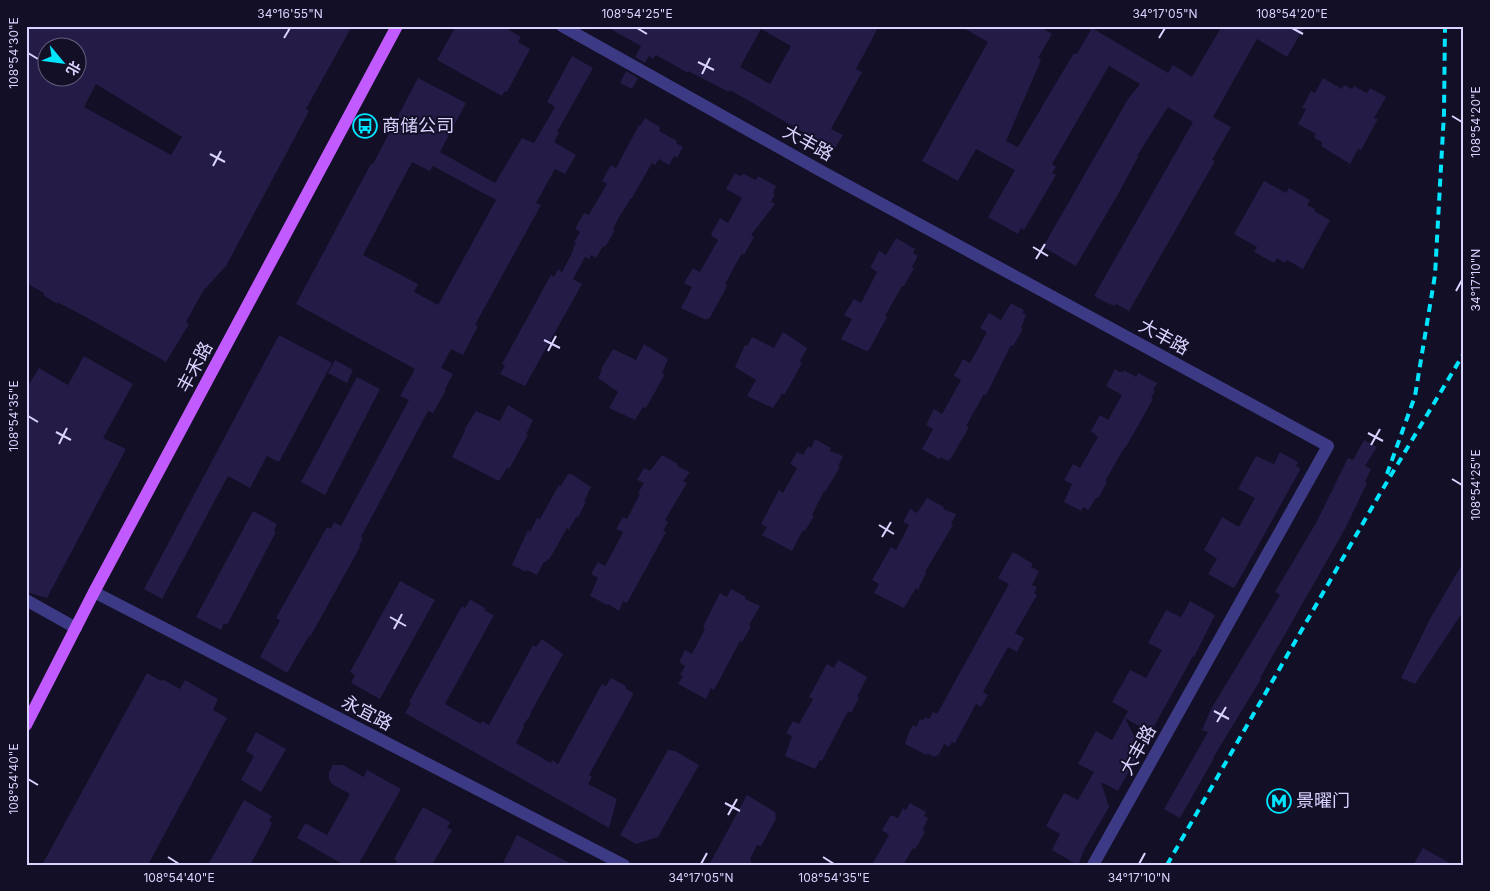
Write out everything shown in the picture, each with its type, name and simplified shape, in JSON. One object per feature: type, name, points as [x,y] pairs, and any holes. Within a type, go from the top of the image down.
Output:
[{"type":"main road","name":"丰禾路","points":[[26,724],[94,592],[397,26]]},
{"type":"street","name":"大丰路","points":[[562,26],[838,180],[1328,446],[1093,865]]},
{"type":"street","name":"永宜路","points":[[94,592],[624,865]]},
{"type":"street","points":[[26,600],[76,628]]},
{"type":"building","points":[[26,26],[352,26],[306,109],[309,111],[226,266],[203,291],[186,322],[189,324],[166,362],[84,316],[57,302],[57,304],[43,295],[44,293],[26,283]],"holes":[[[96,84],[182,137],[171,155],[84,107]]]},
{"type":"building","points":[[456,26],[502,26],[521,37],[518,42],[530,49],[507,92],[505,91],[502,96],[437,60]]},
{"type":"building","points":[[605,26],[879,26],[856,69],[862,72],[831,129],[843,135],[834,150],[730,90],[729,92],[688,71],[688,73],[656,55],[653,59],[649,56],[645,63],[635,57],[641,46]],"holes":[[[761,29],[791,46],[770,84],[740,67]]]},
{"type":"building","points":[[960,26],[1039,26],[1052,34],[1038,58],[1041,60],[1006,141],[1018,147],[1074,53],[1077,54],[1092,28],[1168,73],[1173,65],[1192,77],[1222,26],[1305,26],[1287,57],[1257,39],[1213,117],[1231,127],[1212,160],[1215,161],[1129,311],[1094,296],[1193,122],[1168,107],[1137,156],[1117,196],[1076,266],[1043,247],[1128,99],[1140,84],[1109,66],[1052,164],[1056,167],[1052,173],[1056,175],[1024,230],[1021,228],[1018,234],[988,217],[1015,170],[976,149],[958,181],[922,161],[988,42]]},
{"type":"building","points":[[572,56],[593,68],[557,132],[559,133],[554,142],[576,155],[565,174],[555,169],[536,203],[541,205],[475,325],[478,326],[463,355],[451,349],[441,368],[453,374],[446,390],[433,413],[428,411],[361,537],[363,538],[360,547],[310,637],[287,673],[260,657],[280,620],[276,618],[327,527],[331,529],[334,522],[341,526],[409,400],[400,396],[415,369],[296,304],[418,78],[466,103],[440,152],[495,183],[522,138],[534,143],[555,107],[547,102]],"holes":[[[412,162],[430,171],[433,166],[496,200],[438,305],[414,292],[418,284],[363,255]]]},
{"type":"building","points":[[626,71],[638,78],[632,89],[620,83]]},
{"type":"building","points":[[1323,78],[1342,89],[1344,85],[1352,89],[1354,86],[1367,93],[1370,88],[1386,97],[1374,118],[1378,119],[1361,150],[1358,149],[1350,164],[1321,146],[1322,142],[1314,138],[1316,134],[1298,124],[1306,109],[1302,108],[1311,91],[1315,93]]},
{"type":"building","points":[[645,118],[660,127],[659,131],[677,141],[676,143],[683,147],[677,158],[674,156],[669,165],[659,159],[655,165],[652,163],[618,219],[613,229],[615,230],[607,244],[603,246],[596,258],[591,255],[589,259],[585,257],[573,279],[582,284],[525,386],[500,374],[505,366],[502,364],[551,275],[554,277],[558,269],[562,272],[574,249],[576,243],[574,242],[580,232],[575,229],[584,213],[589,215],[607,184],[602,181],[611,165],[616,168],[639,125]]},
{"type":"building","points":[[735,173],[740,176],[744,174],[756,180],[758,176],[776,186],[771,202],[775,204],[751,235],[754,237],[744,255],[742,253],[725,284],[727,285],[724,292],[709,319],[707,318],[706,320],[681,308],[692,287],[684,283],[693,268],[700,272],[718,240],[711,234],[720,218],[728,223],[742,198],[726,189]]},
{"type":"building","points":[[1264,181],[1286,193],[1289,188],[1310,200],[1307,205],[1330,220],[1303,269],[1287,260],[1285,263],[1277,258],[1274,263],[1254,252],[1257,247],[1234,234]]},
{"type":"building","points":[[896,238],[915,249],[913,253],[917,255],[917,258],[912,267],[914,268],[885,316],[887,317],[869,350],[866,351],[841,339],[852,319],[844,315],[854,299],[861,303],[877,272],[871,266],[879,251],[886,255]]},
{"type":"building","points":[[1011,303],[1024,310],[1022,313],[1026,315],[1021,328],[1023,329],[1013,346],[1011,345],[986,395],[984,394],[966,426],[969,427],[950,460],[948,461],[940,457],[939,459],[922,449],[933,429],[926,425],[934,409],[942,414],[961,380],[954,376],[963,359],[970,363],[987,332],[980,328],[989,313],[1001,320]]},
{"type":"building","points":[[783,332],[807,348],[800,361],[802,363],[785,394],[782,394],[773,408],[747,396],[756,380],[735,367],[745,345],[747,346],[752,337],[774,348]]},
{"type":"building","points":[[279,335],[332,363],[279,462],[267,456],[250,488],[228,476],[162,599],[144,589]]},
{"type":"building","points":[[644,344],[668,359],[662,373],[665,374],[646,408],[643,407],[635,420],[609,408],[618,392],[598,378],[613,349],[636,360]]},
{"type":"building","points":[[84,356],[133,384],[103,438],[126,449],[47,598],[26,592],[26,389],[39,368],[68,385]]},
{"type":"building","points":[[335,360],[353,370],[347,383],[328,373]]},
{"type":"building","points":[[1115,369],[1120,372],[1124,370],[1136,377],[1138,373],[1157,383],[1151,398],[1153,399],[1105,481],[1107,482],[1099,497],[1095,499],[1088,510],[1083,507],[1081,511],[1064,502],[1072,484],[1064,480],[1073,464],[1080,468],[1098,437],[1091,431],[1100,415],[1108,420],[1122,395],[1106,386]]},
{"type":"building","points":[[357,377],[380,389],[325,495],[301,482]]},
{"type":"building","points":[[508,405],[533,420],[526,434],[528,435],[509,469],[507,468],[499,481],[452,457],[464,430],[476,411],[500,421]]},
{"type":"building","points":[[815,439],[831,448],[830,451],[843,456],[838,466],[840,467],[824,491],[812,515],[814,516],[805,531],[803,530],[792,551],[762,535],[767,527],[761,524],[779,490],[783,493],[797,468],[790,464],[797,452],[803,455],[808,446],[811,448]]},
{"type":"building","points":[[1364,440],[1377,447],[1365,466],[1371,469],[1365,482],[1367,483],[1345,529],[1180,818],[1164,809],[1208,732],[1202,730],[1211,709],[1280,595],[1275,592],[1316,523],[1348,458],[1353,460]]},
{"type":"building","points":[[1280,452],[1298,462],[1296,466],[1300,470],[1233,588],[1208,574],[1217,559],[1204,550],[1222,517],[1239,527],[1255,498],[1238,489],[1256,456],[1274,464]]},
{"type":"building","points":[[662,455],[678,464],[677,466],[690,472],[683,481],[687,483],[665,520],[668,522],[663,531],[666,532],[627,603],[623,601],[619,611],[590,596],[598,578],[591,574],[598,562],[605,566],[623,532],[616,529],[623,517],[627,519],[640,494],[638,493],[644,483],[637,480],[644,468],[650,471]]},
{"type":"building","points":[[570,473],[591,487],[578,517],[576,517],[569,530],[567,528],[549,560],[544,562],[537,575],[512,565],[528,530],[530,532],[537,518],[540,519],[559,485],[561,486]]},
{"type":"building","points":[[927,498],[944,507],[943,509],[956,514],[951,524],[953,525],[925,572],[918,590],[916,588],[904,608],[874,593],[879,584],[872,580],[891,547],[896,550],[909,525],[903,522],[910,509],[917,513]]},
{"type":"building","points":[[253,511],[277,524],[274,531],[276,532],[227,625],[224,623],[221,630],[196,617]]},
{"type":"building","points":[[1013,552],[1033,564],[1031,567],[1039,571],[1032,585],[1037,587],[1034,593],[1037,595],[1015,633],[1024,638],[1017,652],[1008,647],[983,692],[988,695],[981,707],[976,704],[955,743],[952,742],[949,747],[944,744],[938,756],[936,755],[935,757],[927,753],[926,755],[905,744],[909,732],[913,725],[916,727],[920,719],[923,721],[925,717],[929,719],[933,712],[937,714],[1009,584],[998,578]]},
{"type":"building","points":[[1464,561],[1464,610],[1415,684],[1401,678],[1430,619]]},
{"type":"building","points":[[400,581],[435,600],[380,699],[351,683],[355,675],[350,672]]},
{"type":"building","points":[[731,589],[746,597],[745,599],[760,606],[749,625],[751,627],[742,642],[740,641],[714,690],[711,688],[706,699],[678,684],[683,676],[680,675],[685,666],[679,662],[685,650],[692,654],[720,593],[727,597]]},
{"type":"building","points":[[471,600],[485,608],[484,610],[493,615],[493,617],[445,704],[481,724],[482,721],[489,725],[533,645],[536,647],[542,639],[563,654],[530,716],[523,725],[524,727],[516,743],[551,763],[552,760],[558,764],[602,684],[606,686],[611,678],[626,686],[625,688],[633,693],[589,775],[592,777],[588,784],[617,799],[609,828],[405,713],[411,703],[409,702],[462,606],[465,608]]},
{"type":"building","points":[[1190,601],[1215,615],[1194,657],[1152,730],[1148,728],[1148,731],[1125,718],[1141,750],[1118,791],[1101,782],[1109,807],[1084,850],[1079,863],[1077,862],[1076,864],[1052,850],[1060,834],[1046,826],[1064,793],[1078,800],[1094,772],[1078,764],[1096,731],[1112,740],[1128,711],[1112,702],[1130,670],[1146,678],[1162,650],[1148,643],[1166,610],[1181,617]]},
{"type":"building","points":[[838,660],[867,677],[851,713],[848,711],[822,761],[820,760],[815,769],[785,756],[792,736],[786,733],[793,721],[799,724],[813,699],[809,697],[827,664],[834,668]]},
{"type":"building","points":[[147,673],[180,689],[185,680],[218,699],[213,710],[227,718],[148,865],[42,865]]},
{"type":"building","points":[[256,732],[286,749],[261,792],[241,780],[254,756],[246,751]]},
{"type":"building","points":[[668,750],[675,751],[699,765],[658,837],[636,844],[620,835]]},
{"type":"building","points":[[333,765],[343,765],[364,777],[367,770],[401,789],[358,865],[344,865],[297,838],[305,823],[327,835],[350,794],[332,784],[329,779],[329,772]]},
{"type":"building","points":[[747,795],[775,812],[776,819],[761,846],[757,845],[750,859],[752,865],[709,865]]},
{"type":"building","points":[[244,800],[272,816],[269,821],[272,823],[269,830],[250,865],[208,865]]},
{"type":"building","points":[[910,803],[926,812],[924,816],[928,818],[923,830],[925,832],[919,843],[915,849],[913,848],[903,865],[872,865],[889,835],[882,830],[891,815],[898,818],[903,808],[906,810]]},
{"type":"building","points":[[423,807],[450,822],[447,828],[452,830],[432,865],[395,865],[397,861],[394,859]]},
{"type":"building","points":[[517,835],[573,865],[502,865]]},
{"type":"building","points":[[1423,848],[1453,865],[1413,865]]},
{"type":"railway","points":[[1387,474],[1415,396],[1435,275],[1444,113],[1445,26]]},
{"type":"railway","points":[[1167,865],[1378,497],[1464,353]]},
{"type":"place","name":"商储公司","points":[[365,126]]},
{"type":"place","name":"景曜门","points":[[1279,801]]}]
